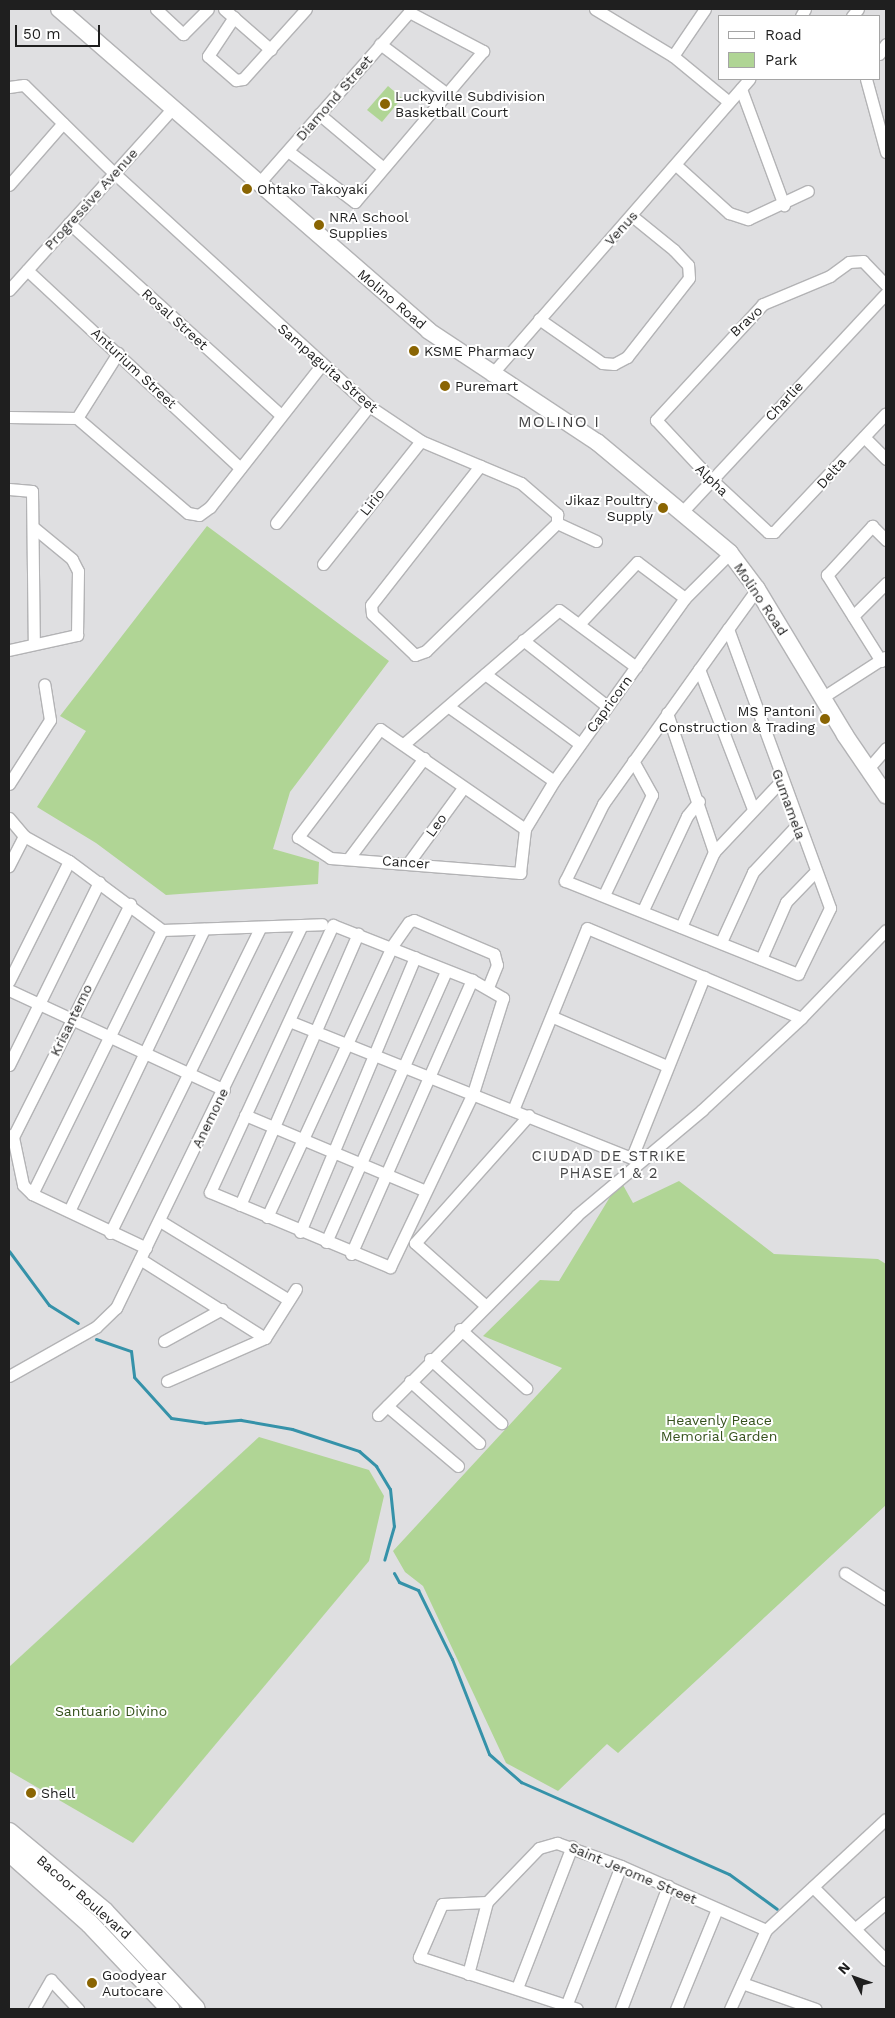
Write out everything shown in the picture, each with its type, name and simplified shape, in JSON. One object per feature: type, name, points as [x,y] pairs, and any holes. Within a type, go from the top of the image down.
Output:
[{"type":"main road","name":"Molino Road","points":[[58,9],[429,331],[491,375],[597,442],[683,511],[730,553],[757,588],[867,770],[886,795]]},
{"type":"main road","name":"Bacoor Boulevard","points":[[9,1832],[104,1911],[196,2009]]},
{"type":"main road","name":"Bacoor Boulevard","points":[[9,1852],[90,1924],[170,2009]]},
{"type":"street","points":[[156,9],[183,34],[208,9]]},
{"type":"street","points":[[224,9],[271,50]]},
{"type":"street","points":[[234,17],[209,50],[208,56],[230,78],[243,79],[271,50],[305,9]]},
{"type":"street","points":[[595,9],[673,56],[729,102]]},
{"type":"street","points":[[673,56],[705,9]]},
{"type":"street","name":"Diamond Street","points":[[259,182],[409,12],[483,51],[447,94]]},
{"type":"street","points":[[288,150],[354,202],[382,167],[447,94],[380,44]]},
{"type":"street","name":"Venus","points":[[491,375],[632,216],[748,80]]},
{"type":"street","points":[[866,80],[883,120],[886,152]]},
{"type":"street","name":"Sampaguita Street","points":[[12,86],[24,85],[114,173],[370,406],[421,441],[521,483],[557,514],[557,523]]},
{"type":"street","points":[[740,89],[784,205]]},
{"type":"street","name":"Progressive Avenue","points":[[9,290],[173,108]]},
{"type":"street","points":[[319,114],[382,167]]},
{"type":"street","points":[[9,185],[63,123]]},
{"type":"street","points":[[676,165],[729,213],[748,219],[784,205],[808,192]]},
{"type":"street","points":[[539,320],[602,363],[614,364],[628,357],[689,278],[688,266],[674,250],[632,216]]},
{"type":"street","name":"Rosal Street","points":[[69,223],[280,414]]},
{"type":"street","name":"Bravo","points":[[656,420],[750,313],[830,276],[849,262],[863,261],[886,285]]},
{"type":"street","name":"Anturium Street","points":[[27,270],[240,468]]},
{"type":"street","name":"Charlie","points":[[683,511],[710,479],[886,293]]},
{"type":"street","points":[[77,418],[118,353]]},
{"type":"street","points":[[9,417],[77,418],[188,513],[198,516],[210,507],[280,414],[322,364]]},
{"type":"street","points":[[276,523],[370,406]]},
{"type":"street","name":"Delta","points":[[774,532],[886,413]]},
{"type":"street","name":"Alpha","points":[[656,420],[710,479],[768,532],[774,532]]},
{"type":"street","points":[[864,438],[886,459]]},
{"type":"street","name":"Lirio","points":[[323,564],[421,441]]},
{"type":"street","points":[[480,466],[371,605],[372,614],[415,655],[436,641],[557,523],[596,541]]},
{"type":"street","points":[[9,489],[32,490],[34,644]]},
{"type":"street","points":[[823,697],[884,658],[853,616],[827,575],[872,526],[886,540]]},
{"type":"street","points":[[9,650],[77,634],[78,571],[72,559],[33,527]]},
{"type":"street","name":"Capricorn","points":[[520,873],[525,829],[554,782],[685,598],[730,553]]},
{"type":"street","points":[[579,624],[637,562],[685,598]]},
{"type":"street","points":[[853,616],[886,582]]},
{"type":"street","points":[[757,588],[603,804],[565,881],[643,910],[761,959],[786,902],[814,873]]},
{"type":"street","points":[[525,829],[463,788],[405,743],[449,707],[522,640],[559,610],[636,667]]},
{"type":"street","name":"Gumamela","points":[[728,629],[814,873],[830,908],[798,974],[761,959]]},
{"type":"street","points":[[522,640],[607,706]]},
{"type":"street","points":[[699,669],[753,809]]},
{"type":"street","points":[[486,674],[580,744]]},
{"type":"street","points":[[9,784],[12,769],[50,720],[44,684]]},
{"type":"street","points":[[449,707],[554,782]]},
{"type":"street","points":[[667,713],[699,801],[714,852]]},
{"type":"street","name":"Cancer","points":[[405,743],[380,728],[298,837],[330,858],[409,862],[520,873]]},
{"type":"street","points":[[867,770],[886,748]]},
{"type":"street","points":[[349,858],[424,758]]},
{"type":"street","points":[[604,895],[652,795],[633,761]]},
{"type":"street","points":[[682,927],[714,852],[781,781]]},
{"type":"street","name":"Leo","points":[[409,862],[463,788]]},
{"type":"street","points":[[643,910],[687,816],[699,801]]},
{"type":"street","points":[[9,818],[24,836],[69,861],[130,904],[162,930],[302,927],[322,924]]},
{"type":"street","points":[[721,942],[753,872],[797,825]]},
{"type":"street","points":[[10,859],[24,836]]},
{"type":"street","points":[[9,981],[69,861]]},
{"type":"street","points":[[9,1065],[99,882]]},
{"type":"street","name":"Krisantemo","points":[[11,1136],[130,904]]},
{"type":"street","points":[[267,1217],[392,946],[414,920],[485,950],[497,959],[488,987]]},
{"type":"street","points":[[333,925],[392,946],[446,971],[488,987],[503,998],[474,1092],[423,1190],[390,1267],[351,1254],[210,1192],[333,925]]},
{"type":"street","name":"Anemone","points":[[9,1376],[96,1327],[116,1308],[302,927]]},
{"type":"street","points":[[110,1232],[260,928]]},
{"type":"street","points":[[513,1110],[587,928],[801,1018]]},
{"type":"street","points":[[69,1211],[204,929]]},
{"type":"street","points":[[32,1194],[162,930]]},
{"type":"street","points":[[378,1415],[460,1329],[486,1306],[635,1159],[801,1018],[886,930]]},
{"type":"street","points":[[240,1205],[358,934]]},
{"type":"street","points":[[300,1232],[376,1055],[415,957]]},
{"type":"street","points":[[326,1242],[446,971]]},
{"type":"street","points":[[635,1159],[667,1066],[704,977]]},
{"type":"street","points":[[351,1254],[433,1076],[472,980]]},
{"type":"street","points":[[9,990],[71,1021],[146,1052],[224,1090]]},
{"type":"street","points":[[552,1017],[667,1066]]},
{"type":"street","points":[[289,1020],[474,1092],[513,1110],[635,1159]]},
{"type":"street","points":[[245,1115],[361,1162],[423,1190]]},
{"type":"street","points":[[486,1306],[415,1243],[529,1116]]},
{"type":"street","points":[[11,1136],[23,1185],[32,1194],[146,1248]]},
{"type":"street","points":[[160,1221],[289,1300]]},
{"type":"street","points":[[140,1259],[222,1309],[265,1338]]},
{"type":"street","points":[[167,1381],[265,1338],[296,1289]]},
{"type":"street","points":[[164,1341],[222,1309]]},
{"type":"street","points":[[460,1329],[526,1388]]},
{"type":"street","points":[[430,1359],[502,1423]]},
{"type":"street","points":[[410,1381],[480,1443]]},
{"type":"street","points":[[387,1406],[458,1466]]},
{"type":"street","points":[[845,1573],[886,1599]]},
{"type":"street","points":[[730,2009],[766,1930],[886,1819]]},
{"type":"street","name":"Saint Jerome Street","points":[[487,1902],[539,1848],[557,1843],[572,1846],[621,1866],[766,1930]]},
{"type":"street","points":[[517,1988],[572,1846]]},
{"type":"street","points":[[468,1974],[487,1902],[442,1904],[419,1957],[468,1974],[517,1988],[572,2008],[621,1866]]},
{"type":"street","points":[[621,2009],[668,1886]]},
{"type":"street","points":[[813,1886],[857,1927],[886,1960]]},
{"type":"street","points":[[857,1927],[886,1904]]},
{"type":"street","points":[[676,2009],[716,1909]]},
{"type":"street","points":[[34,2009],[51,1980],[78,2009]]},
{"type":"street","points":[[742,1983],[795,2004],[816,2009]]},
{"type":"green space","name":"Luckyville Subdivision Basketball Court","points":[[388,86],[402,98],[382,122],[367,110]]},
{"type":"green space","points":[[207,526],[389,661],[290,792],[273,849],[319,862],[318,884],[166,895],[96,843],[37,807],[86,731],[60,716]]},
{"type":"green space","name":"Heavenly Peace Memorial Garden","points":[[679,1181],[774,1254],[878,1259],[886,1264],[886,1505],[618,1753],[607,1744],[558,1791],[506,1763],[423,1586],[405,1572],[393,1551],[562,1368],[483,1336],[540,1280],[559,1281],[616,1187],[623,1185],[633,1203]]},
{"type":"green space","name":"Santuario Divino","points":[[259,1437],[369,1470],[384,1496],[369,1561],[133,1843],[9,1771],[9,1667]]},
{"type":"waterway","points":[[9,1251],[49,1305],[78,1323]]},
{"type":"waterway","points":[[96,1339],[131,1351],[134,1377],[171,1418],[205,1423],[241,1420],[292,1429],[359,1451],[376,1466],[390,1489],[394,1526],[384,1560]]},
{"type":"waterway","points":[[394,1573],[399,1582],[418,1590],[452,1659],[489,1754],[521,1782],[729,1874],[777,1909]]},
{"type":"place","name":"Luckyville Subdivision Basketball Court","points":[[385,104]]},
{"type":"place","name":"Ohtako Takoyaki","points":[[247,189]]},
{"type":"place","name":"NRA School Supplies","points":[[319,225]]},
{"type":"place","name":"KSME Pharmacy","points":[[414,351]]},
{"type":"place","name":"Puremart","points":[[445,386]]},
{"type":"place","name":"Jikaz Poultry Supply","points":[[663,508]]},
{"type":"place","name":"MS Pantoni Construction & Trading","points":[[825,719]]},
{"type":"place","name":"Shell","points":[[31,1793]]},
{"type":"place","name":"Goodyear Autocare","points":[[92,1983]]},
{"type":"district","name":"MOLINO I","points":[[559,422]]},
{"type":"district","name":"CIUDAD DE STRIKE PHASE 1 & 2","points":[[609,1164]]}]
